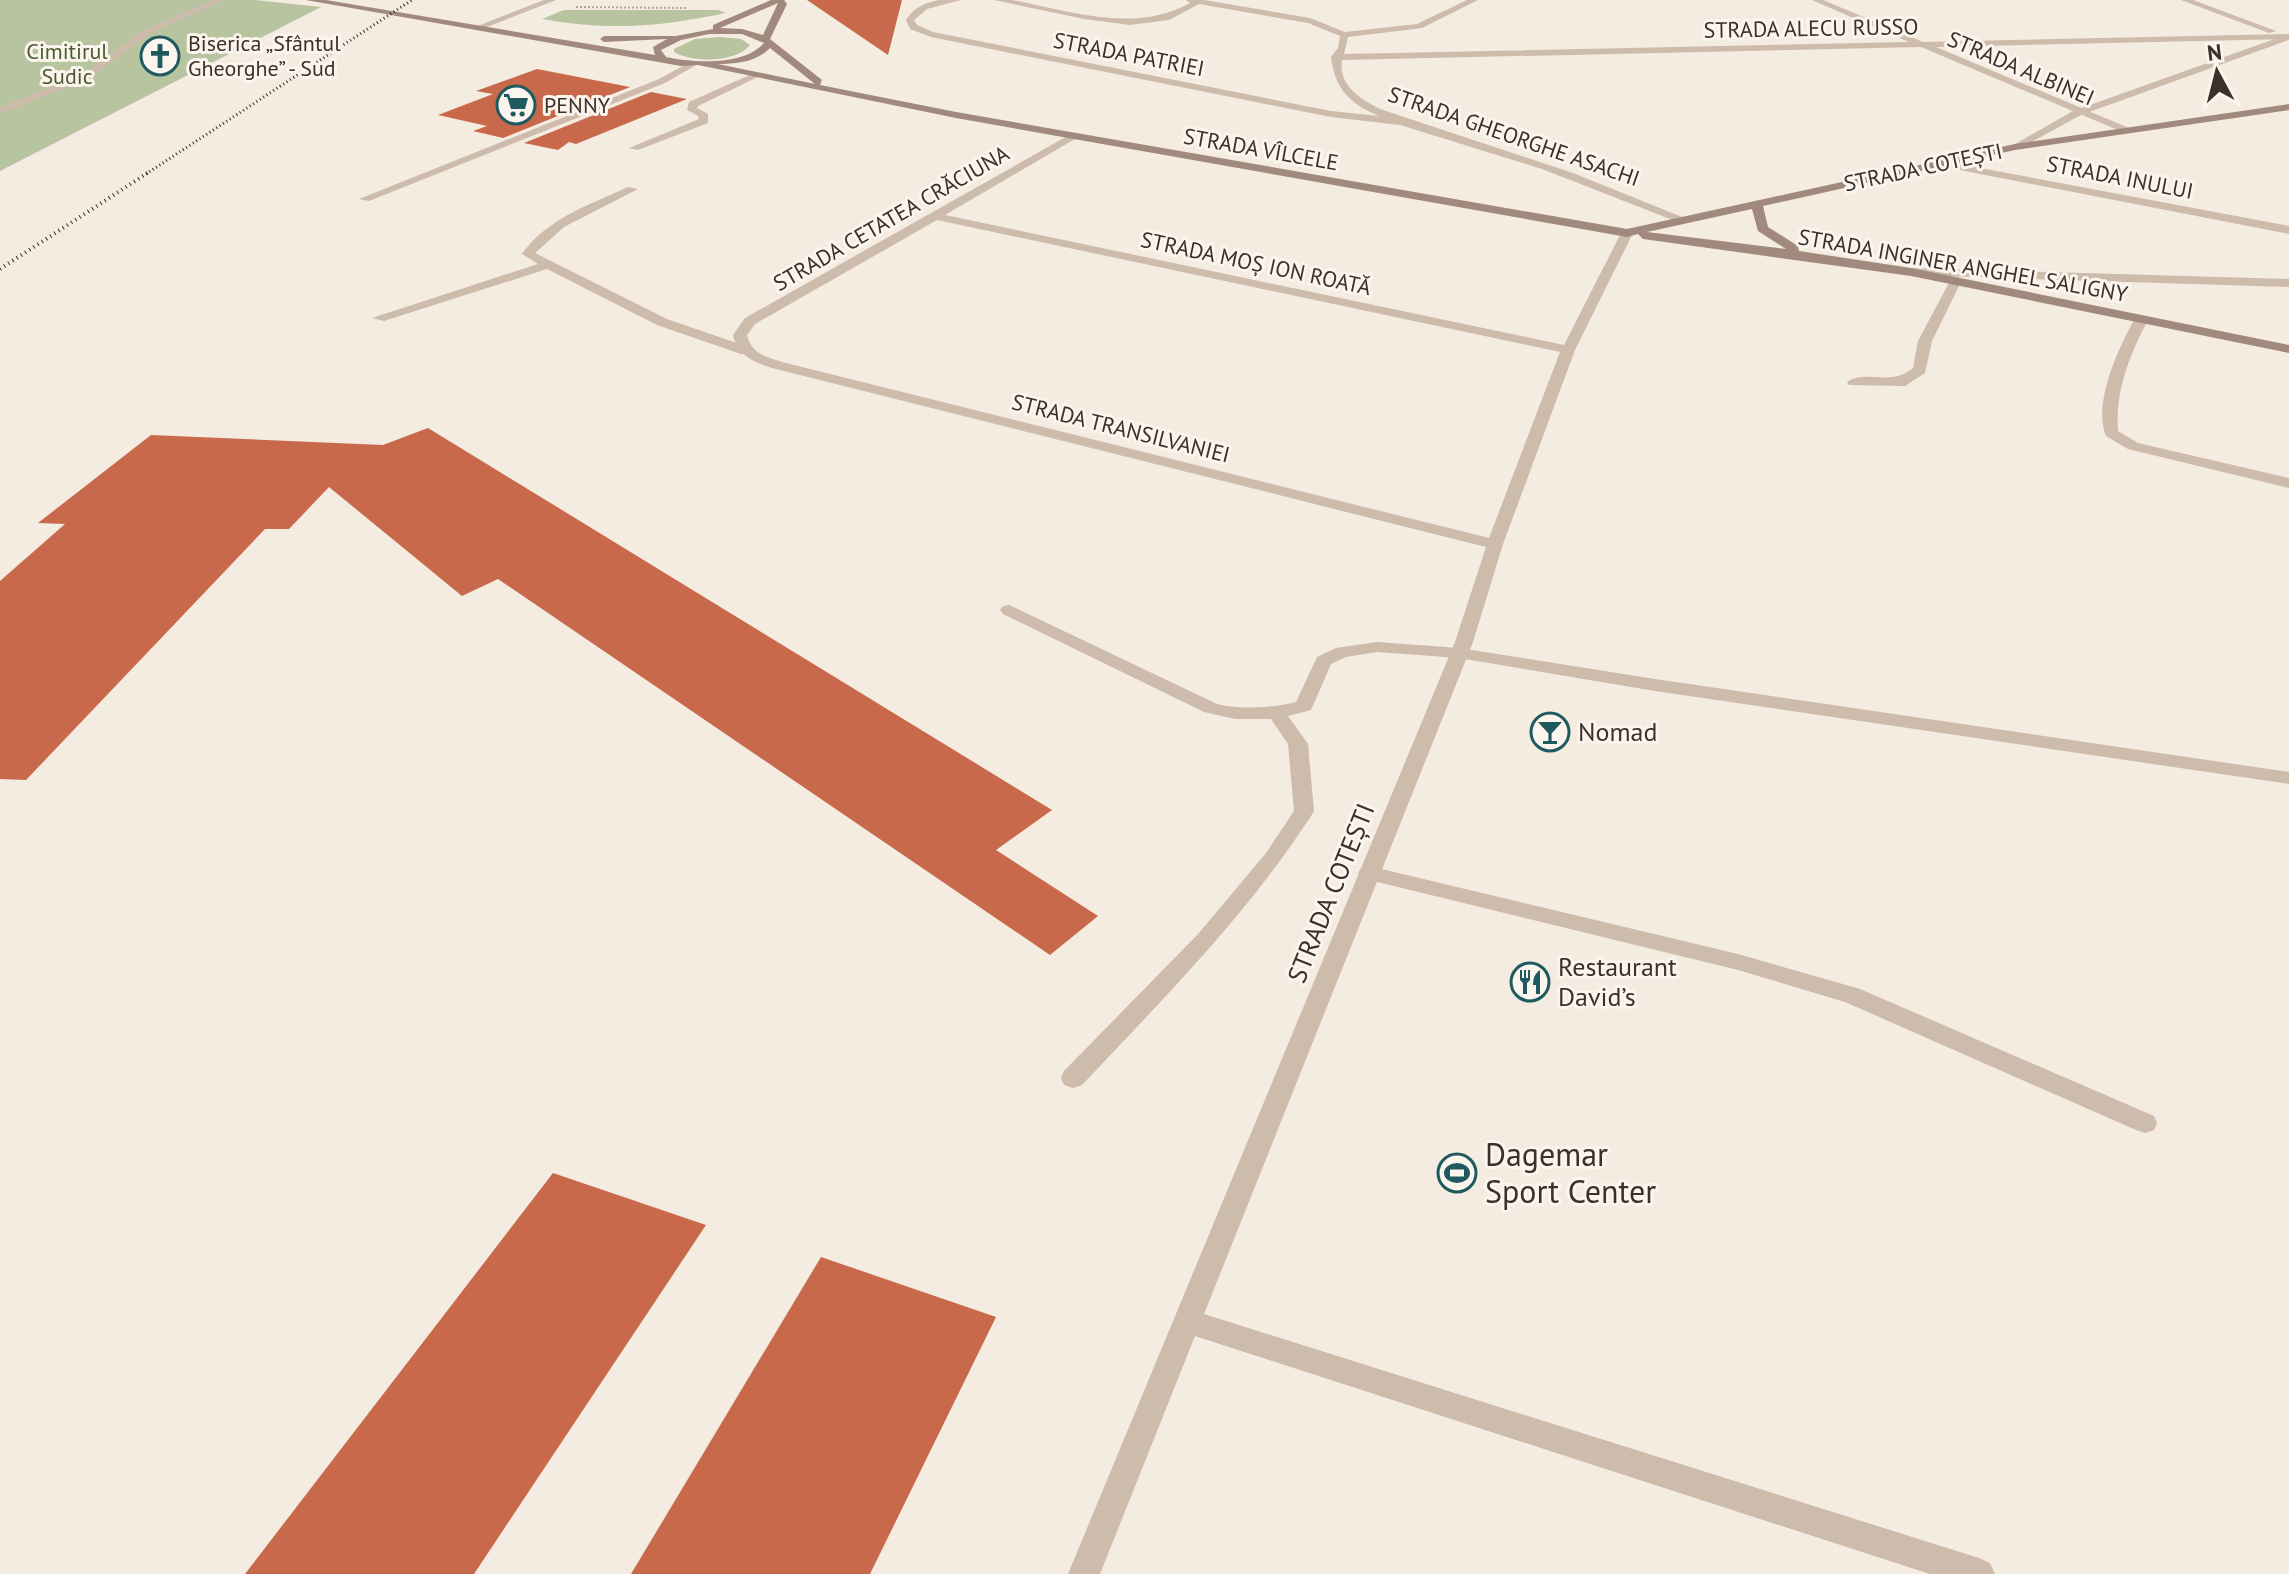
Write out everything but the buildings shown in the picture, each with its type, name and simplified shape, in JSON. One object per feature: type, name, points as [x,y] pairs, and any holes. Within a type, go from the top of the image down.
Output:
[{"type":"main road","points":[[310,0],[697,64],[749,58],[766,49],[766,42],[783,4],[778,0],[701,33]]},
{"type":"main road","points":[[662,59],[656,54],[661,44],[701,33],[746,33],[766,42]]},
{"type":"main road","points":[[556,39],[685,36]]},
{"type":"main road","name":"STRADA VÎLCELE","points":[[766,42],[796,67],[833,90]]},
{"type":"main road","name":"STRADA VÎLCELE","points":[[697,64],[1075,136],[1627,233],[1683,221]]},
{"type":"main road","points":[[2015,147],[2289,107]]},
{"type":"main road","name":"STRADA COTEȘTI","points":[[1683,221],[1757,202],[2015,147]]},
{"type":"main road","points":[[1757,202],[1762,229],[1773,239],[1805,255]]},
{"type":"main road","name":"STRADA INGINER ANGHEL SALIGNY","points":[[1627,233],[1805,255],[1911,272],[2289,349]]},
{"type":"street","points":[[0,111],[85,77],[143,34],[219,0]]},
{"type":"street","points":[[479,27],[552,0]]},
{"type":"street","name":"STRADA PATRIEI","points":[[957,0],[914,13],[910,20],[913,27],[931,34],[1331,114],[1401,122]]},
{"type":"street","name":"STRADA PATRIEI","points":[[998,0],[1148,22],[1165,19],[1194,1]]},
{"type":"street","points":[[1194,1],[1310,21],[1344,35],[1419,26],[1474,0]]},
{"type":"street","name":"STRADA ALBINEI","points":[[1816,0],[2077,113],[2125,130]]},
{"type":"street","points":[[2185,0],[2288,37]]},
{"type":"street","points":[[1310,21],[1312,11]]},
{"type":"street","points":[[1336,57],[1345,42],[1344,35]]},
{"type":"street","points":[[2193,37],[2240,53]]},
{"type":"street","name":"STRADA ALECU RUSSO","points":[[1336,57],[2288,37]]},
{"type":"street","name":"STRADA COTEȘTI","points":[[2015,147],[2077,113],[2288,37]]},
{"type":"street","name":"STRADA GHEORGHE ASACHI","points":[[1336,57],[1337,73],[1348,92],[1401,122],[1497,150],[1637,200],[1683,221]]},
{"type":"street","points":[[365,199],[672,77],[697,64]]},
{"type":"street","points":[[634,148],[704,121],[703,114],[692,110],[693,104],[757,75]]},
{"type":"street","name":"STRADA CETATEA CRĂCIUNA","points":[[744,348],[740,335],[750,321],[1075,136]]},
{"type":"street","name":"STRADA INULUI","points":[[1943,164],[2289,230]]},
{"type":"street","points":[[549,264],[528,254],[535,241],[632,189]]},
{"type":"street","name":"STRADA MOȘ ION ROATĂ","points":[[936,216],[1568,350]]},
{"type":"street","name":"STRADA COTEȘTI","points":[[1084,1574],[1459,653],[1495,544],[1568,350],[1627,233]]},
{"type":"street","points":[[379,318],[549,264]]},
{"type":"street","name":"STRADA TRANSILVANIEI","points":[[549,264],[662,322],[744,348],[752,356],[777,365],[1495,544]]},
{"type":"street","points":[[1911,272],[2289,283]]},
{"type":"street","points":[[1854,382],[1905,382],[1920,370],[1925,341],[1956,280]]},
{"type":"street","points":[[2142,318],[2122,355],[2109,421],[2111,433],[2133,446],[2289,483]]},
{"type":"street","points":[[1009,610],[1211,708],[1227,712],[1277,713],[1304,706],[1323,661],[1342,652],[1377,647],[1459,653],[1670,688],[2289,778]]},
{"type":"street","points":[[1073,1078],[1207,939],[1273,858],[1304,811],[1298,744],[1277,713]]},
{"type":"street","points":[[1369,873],[1738,962],[1852,995],[2145,1123]]},
{"type":"street","points":[[1187,1321],[1979,1574]]},
{"type":"path","points":[[575,7],[693,8]]},
{"type":"green space","name":"Cimitirul Sudic","points":[[0,0],[255,0],[321,7],[0,171]]},
{"type":"green space","points":[[564,10],[718,10],[726,13],[635,26],[542,19]]},
{"type":"green space","points":[[695,39],[741,39],[750,45],[725,58],[692,58],[674,52],[674,49]]},
{"type":"railway","points":[[146,174],[412,0]]},
{"type":"railway","points":[[0,269],[149,172]]},
{"type":"place","name":"Biserica „Sfântul Gheorghe” - Sud","points":[[160,56]]},
{"type":"place","name":"PENNY","points":[[516,105]]},
{"type":"place","name":"Nomad","points":[[1550,732]]},
{"type":"place","name":"Restaurant David’s","points":[[1530,982]]},
{"type":"place","name":"Dagemar Sport Center","points":[[1457,1173]]}]
